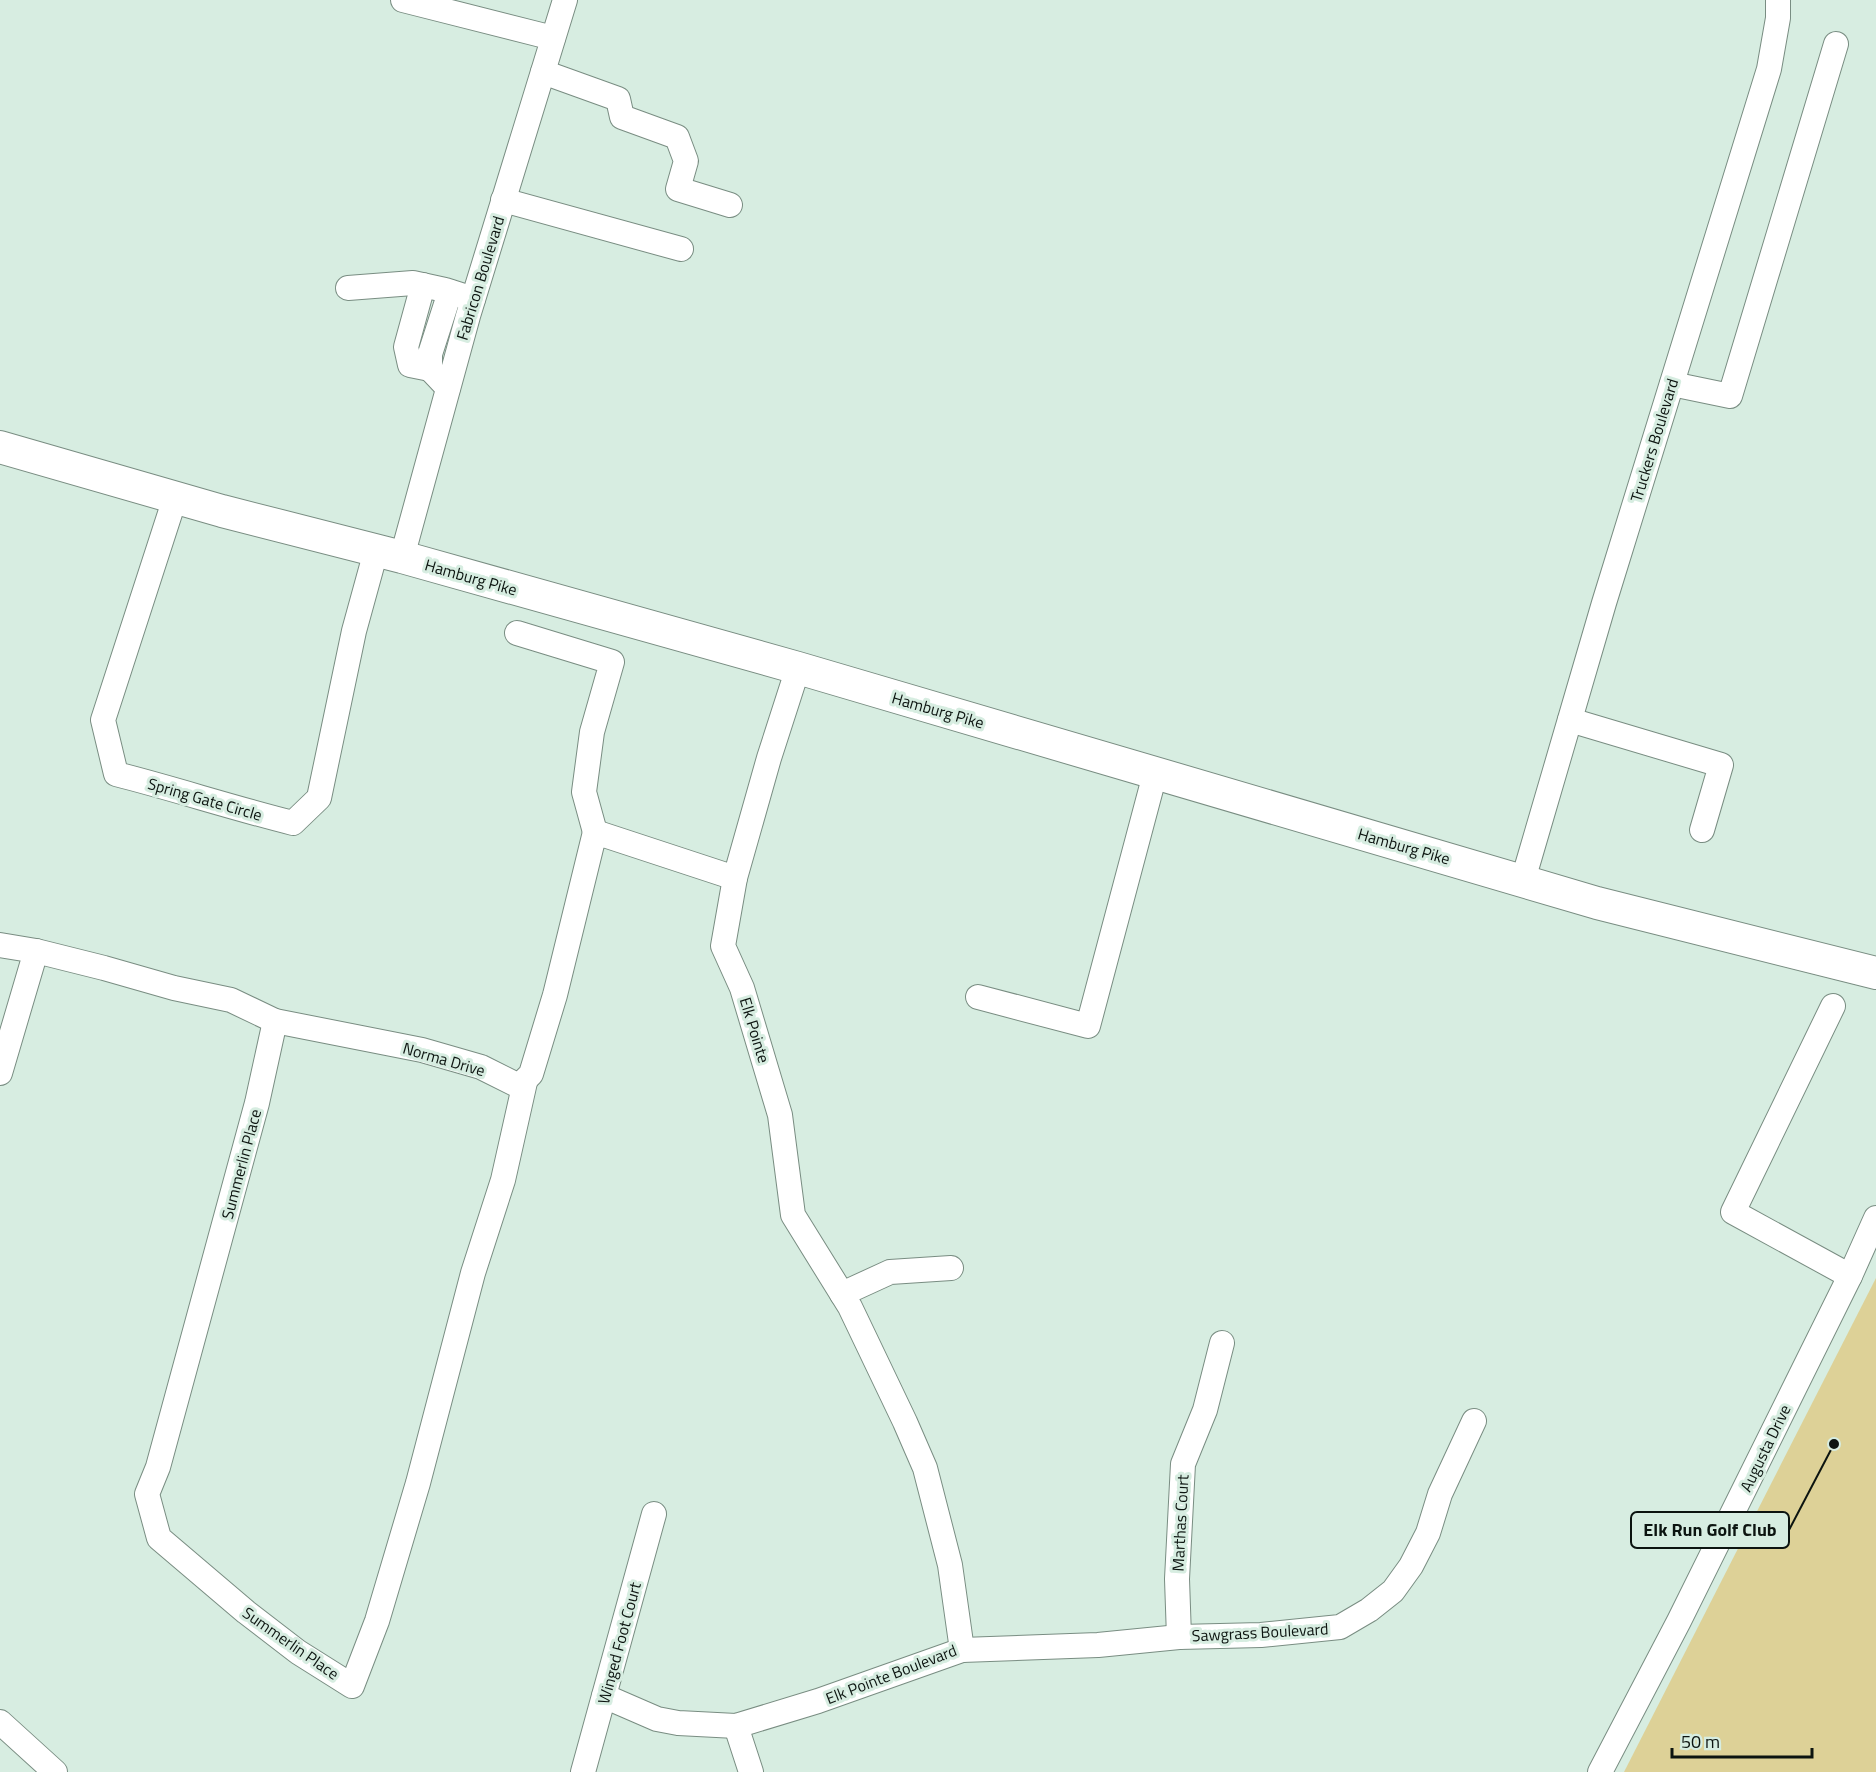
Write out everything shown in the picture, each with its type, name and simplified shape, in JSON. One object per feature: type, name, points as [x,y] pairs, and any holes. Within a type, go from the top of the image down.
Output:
[{"type":"main road","name":"Hamburg Pike","points":[[0,447],[175,498],[389,554],[798,668],[1597,903],[1876,972]]},
{"type":"street","points":[[403,0],[553,38]]},
{"type":"street","name":"Fabricon Boulevard","points":[[389,554],[448,388],[565,0]]},
{"type":"street","name":"Truckers Boulevard","points":[[1523,880],[1769,69],[1778,18],[1778,0]]},
{"type":"street","points":[[1672,384],[1730,396],[1836,44]]},
{"type":"street","points":[[543,72],[618,99],[622,117],[677,137],[686,161],[678,189],[730,204]]},
{"type":"street","points":[[503,200],[681,249]]},
{"type":"street","points":[[348,288],[413,283],[450,291],[473,299]]},
{"type":"street","points":[[423,285],[406,347],[410,365],[430,369],[448,388]]},
{"type":"street","points":[[430,369],[430,354],[450,291]]},
{"type":"street","name":"Spring Gate Circle","points":[[175,498],[103,720],[116,774],[182,791],[244,811],[292,823],[319,798],[354,631],[389,554]]},
{"type":"street","points":[[517,633],[612,662],[592,732],[584,792],[595,832],[555,994],[531,1074],[525,1082]]},
{"type":"street","name":"Elk Pointe","points":[[798,668],[769,758],[735,878],[723,946],[742,988],[780,1115],[793,1215],[842,1294],[885,1380]]},
{"type":"street","points":[[1570,720],[1721,765],[1702,830]]},
{"type":"street","points":[[978,997],[1088,1026],[1155,774]]},
{"type":"street","points":[[595,832],[735,878]]},
{"type":"street","name":"Norma Drive","points":[[0,945],[36,951],[174,988],[231,1000],[275,1021],[422,1050],[481,1066],[519,1086],[525,1082]]},
{"type":"street","points":[[0,1073],[36,951]]},
{"type":"street","points":[[1833,1006],[1733,1212],[1850,1276]]},
{"type":"street","name":"Summerlin Place","points":[[275,1021],[257,1103],[158,1467],[147,1494],[159,1538],[246,1612],[298,1652],[352,1686],[377,1621],[418,1483],[473,1273],[502,1180],[525,1082]]},
{"type":"street","name":"Augusta Drive","points":[[1600,1772],[1679,1621],[1850,1276],[1876,1218]]},
{"type":"street","points":[[842,1294],[890,1272],[951,1268]]},
{"type":"street","name":"Marthas Court","points":[[1179,1637],[1177,1579],[1183,1464],[1205,1410],[1222,1342]]},
{"type":"street","name":"Elk Pointe Boulevard","points":[[604,1696],[657,1719],[678,1723],[736,1726],[818,1701],[962,1650],[950,1565],[925,1468],[885,1380]]},
{"type":"street","name":"Sawgrass Boulevard","points":[[962,1650],[1098,1645],[1179,1637],[1261,1635],[1340,1627],[1369,1610],[1393,1591],[1411,1566],[1428,1533],[1440,1494],[1474,1421]]},
{"type":"street","name":"Winged Foot Court","points":[[583,1772],[654,1514]]},
{"type":"street","points":[[0,1722],[55,1772]]},
{"type":"street","points":[[736,1726],[751,1772]]},
{"type":"shaded area","points":[[1876,1278],[1876,1772],[1624,1772]]},
{"type":"place","name":"Elk Run Golf Club","points":[[1834,1444]]}]
